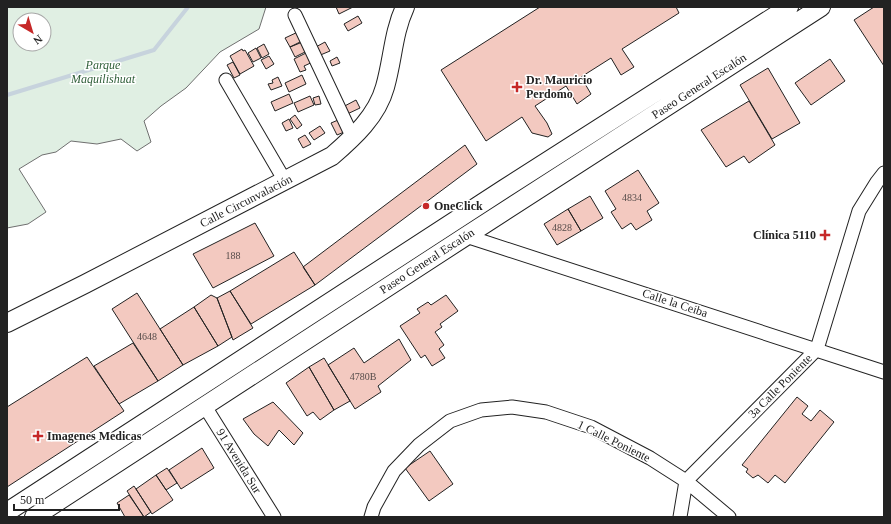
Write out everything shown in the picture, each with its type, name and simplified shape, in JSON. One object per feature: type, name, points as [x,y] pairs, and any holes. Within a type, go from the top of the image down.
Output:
[{"type":"main road","name":"Calle Circunvalación","points":[[7,323],[92,281],[332,156],[353,138],[368,121],[378,104],[385,88],[398,22],[405,7]]},
{"type":"main road","name":"Paseo General Escalón","points":[[7,512],[504,189],[789,7]]},
{"type":"main road","name":"Paseo General Escalón","points":[[34,517],[204,405],[822,7]]},
{"type":"street","points":[[295,16],[353,138]]},
{"type":"street","points":[[226,80],[285,181]]},
{"type":"street","name":"3a Calle Poniente","points":[[686,482],[817,349],[859,211],[884,173]]},
{"type":"street","name":"Calle la Ceiba","points":[[466,236],[884,372]]},
{"type":"street","name":"91 Avenida Sur","points":[[204,405],[274,517]]},
{"type":"street","name":"1 Calle Poniente","points":[[371,517],[374,507],[394,471],[420,445],[450,421],[481,410],[512,407],[546,412],[591,427],[650,458],[686,482],[729,517]]},
{"type":"street","points":[[680,517],[686,482]]},
{"type":"green space","name":"Parque Maquilishuat","points":[[7,7],[266,7],[259,29],[220,52],[186,88],[161,106],[144,121],[151,142],[137,151],[121,139],[97,144],[71,141],[56,152],[42,155],[19,169],[46,212],[28,224],[7,228]]},
{"type":"building","points":[[336,7],[353,7],[339,14]]},
{"type":"building","points":[[540,7],[676,7],[679,13],[622,49],[634,67],[621,75],[611,58],[581,77],[591,94],[577,104],[566,86],[535,106],[547,123],[552,134],[548,137],[532,133],[522,117],[486,141],[441,70]]},
{"type":"building","points":[[874,7],[884,7],[884,66],[854,20]]},
{"type":"building","points":[[358,16],[362,23],[348,31],[344,24]]},
{"type":"building","points":[[300,31],[304,40],[290,47],[285,38]]},
{"type":"building","points":[[305,41],[309,50],[295,57],[290,47]]},
{"type":"building","points":[[325,42],[330,51],[318,56],[314,48]]},
{"type":"building","points":[[264,44],[269,54],[262,58],[257,48]]},
{"type":"building","points":[[256,48],[261,58],[253,62],[248,53]]},
{"type":"building","points":[[242,49],[243,51],[245,50],[254,66],[240,74],[230,56]]},
{"type":"building","points":[[310,51],[315,61],[304,66],[306,70],[300,72],[294,59]]},
{"type":"building","points":[[269,56],[274,64],[266,69],[261,60]]},
{"type":"building","points":[[337,57],[340,63],[332,66],[330,61]]},
{"type":"building","points":[[830,59],[845,81],[811,105],[795,83]]},
{"type":"building","points":[[233,62],[240,75],[234,78],[227,65]]},
{"type":"building","points":[[768,68],[800,123],[772,139],[740,85]]},
{"type":"building","points":[[302,75],[306,84],[289,92],[285,83]]},
{"type":"building","points":[[278,77],[282,86],[271,90],[268,84],[273,83],[272,80]]},
{"type":"building","points":[[289,94],[293,103],[275,111],[271,102]]},
{"type":"building","points":[[310,96],[314,105],[298,112],[294,103]]},
{"type":"building","points":[[319,96],[321,104],[315,105],[313,98]]},
{"type":"building","points":[[356,100],[360,108],[343,116],[339,109]]},
{"type":"building","points":[[749,101],[775,145],[749,163],[744,156],[726,167],[701,130]]},
{"type":"building","points":[[295,115],[302,125],[297,129],[290,119]]},
{"type":"building","points":[[343,118],[349,130],[337,135],[331,123]]},
{"type":"building","points":[[289,119],[293,128],[286,131],[282,123]]},
{"type":"building","points":[[320,126],[325,133],[314,140],[309,133]]},
{"type":"building","points":[[305,135],[311,144],[303,148],[298,139]]},
{"type":"building","points":[[465,145],[477,164],[315,285],[303,267]]},
{"type":"building","points":[[638,170],[659,203],[647,211],[652,220],[636,230],[631,223],[622,229],[611,212],[616,209],[605,191]]},
{"type":"building","points":[[590,196],[603,218],[581,231],[568,209]]},
{"type":"building","points":[[568,209],[581,231],[557,245],[544,224]]},
{"type":"building","points":[[255,223],[274,256],[213,288],[193,254]]},
{"type":"building","points":[[294,252],[315,285],[251,324],[230,291]]},
{"type":"building","points":[[230,291],[253,328],[233,340],[217,298]]},
{"type":"building","points":[[137,293],[183,365],[158,381],[112,309]]},
{"type":"building","points":[[211,295],[217,298],[232,337],[218,346],[194,307]]},
{"type":"building","points":[[446,295],[458,311],[440,324],[442,327],[435,332],[444,345],[439,349],[445,358],[432,366],[425,355],[421,358],[400,326],[420,313],[417,309],[428,302],[431,305]]},
{"type":"building","points":[[194,307],[218,346],[183,365],[160,329]]},
{"type":"building","points":[[399,339],[411,360],[378,386],[381,392],[355,409],[328,365],[354,348],[364,363]]},
{"type":"building","points":[[133,343],[158,381],[119,404],[94,366]]},
{"type":"building","points":[[87,357],[124,411],[7,487],[7,407]]},
{"type":"building","points":[[324,358],[350,401],[334,410],[309,367]]},
{"type":"building","points":[[309,367],[334,410],[320,420],[313,412],[307,416],[286,383]]},
{"type":"building","points":[[797,397],[808,406],[802,414],[811,421],[820,410],[834,422],[785,483],[775,475],[768,483],[758,475],[753,478],[746,472],[748,469],[742,465]]},
{"type":"building","points":[[273,402],[303,433],[294,445],[279,430],[268,446],[254,434],[243,419]]},
{"type":"building","points":[[202,448],[214,468],[181,489],[169,470]]},
{"type":"building","points":[[430,451],[453,484],[429,501],[405,468]]},
{"type":"building","points":[[167,468],[177,483],[166,490],[156,475]]},
{"type":"building","points":[[156,475],[173,500],[152,514],[136,489]]},
{"type":"building","points":[[134,486],[151,512],[144,517],[127,491]]},
{"type":"building","points":[[129,495],[144,517],[125,517],[117,503]]},
{"type":"waterway","points":[[7,95],[154,50],[188,7]]},
{"type":"place","name":"Dr. Mauricio Perdomo","points":[[517,87]]},
{"type":"place","name":"OneClick","points":[[426,206]]},
{"type":"place","name":"Clínica 5110","points":[[825,235]]},
{"type":"place","name":"Imagenes Medicas","points":[[38,436]]}]
